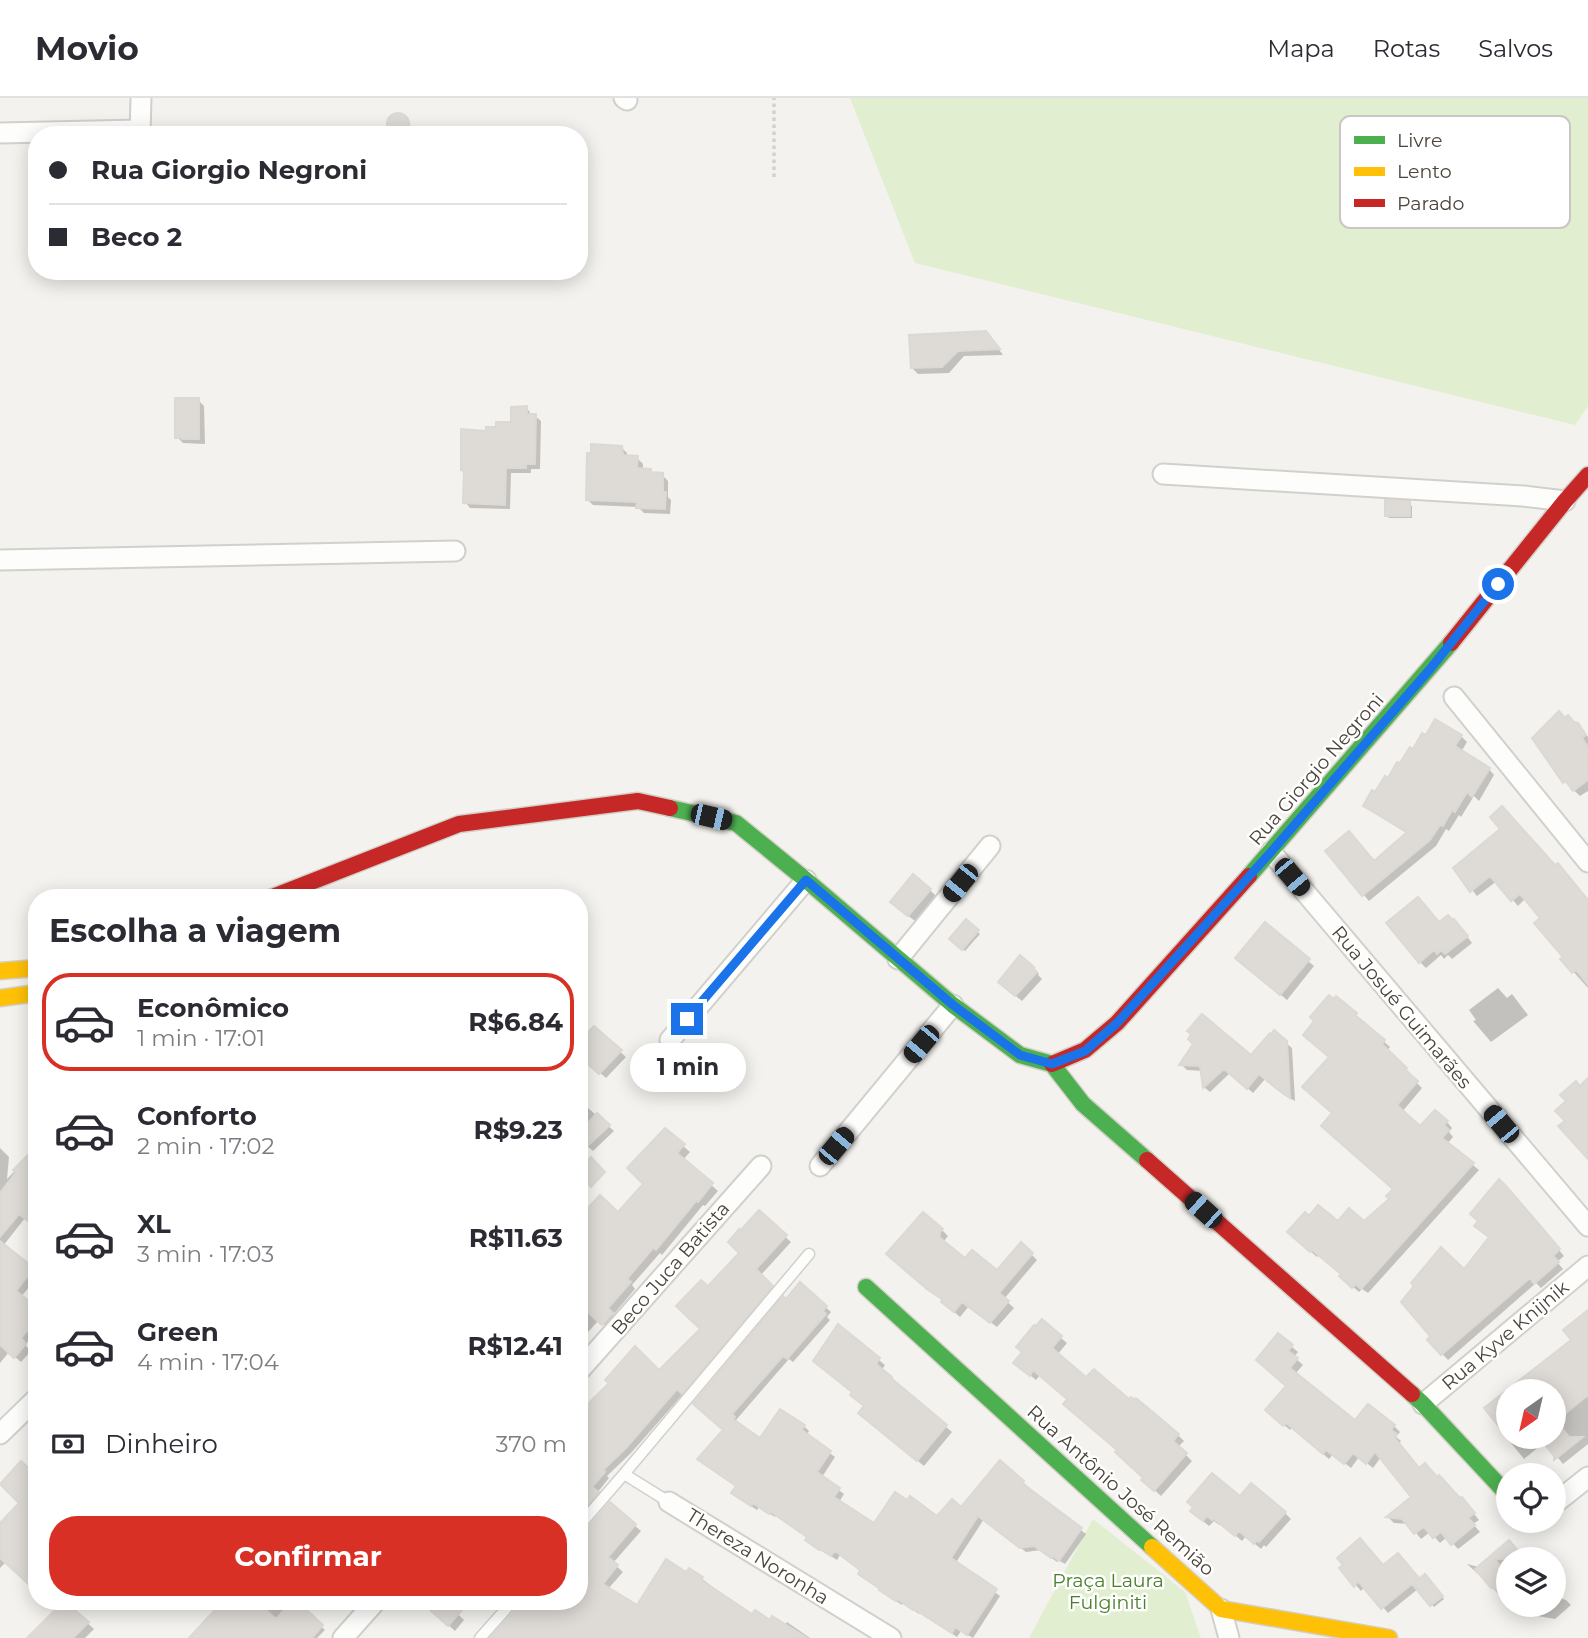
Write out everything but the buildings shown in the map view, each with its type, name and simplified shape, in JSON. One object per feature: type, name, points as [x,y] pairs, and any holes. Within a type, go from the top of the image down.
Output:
[{"type":"street","points":[[140,126],[141,98]]},
{"type":"street","points":[[0,132],[28,132]]},
{"type":"street","points":[[1163,474],[1523,496],[1564,501]]},
{"type":"street","name":"Rua Giorgio Negroni","points":[[1052,1064],[1085,1051],[1117,1023],[1431,668],[1564,501],[1588,475]]},
{"type":"street","points":[[0,560],[455,551]]},
{"type":"street","points":[[1454,697],[1588,862]]},
{"type":"street","points":[[294,889],[459,824],[638,801],[736,823],[953,1005],[1020,1055],[1052,1064],[1083,1104],[1423,1404],[1496,1482]]},
{"type":"street","points":[[898,959],[990,846]]},
{"type":"street","name":"Rua Josué Guimarães","points":[[1271,852],[1588,1226]]},
{"type":"street","points":[[670,1040],[806,880]]},
{"type":"street","points":[[0,971],[28,969]]},
{"type":"street","points":[[0,998],[28,994]]},
{"type":"street","points":[[820,1166],[953,1005]]},
{"type":"street","name":"Beco Juca Batista","points":[[588,1361],[761,1166]]},
{"type":"street","name":"Rua Kyve Knijnik","points":[[1423,1404],[1588,1266]]},
{"type":"street","name":"Rua Antônio José Remião","points":[[866,1287],[1221,1609]]},
{"type":"street","points":[[0,1434],[28,1407]]},
{"type":"street","points":[[1566,1494],[1588,1477]]},
{"type":"street","name":"Thereza Noronha","points":[[669,1502],[891,1638]]},
{"type":"street","points":[[1230,1638],[1221,1609],[1389,1638]]},
{"type":"street","points":[[343,1638],[368,1610]]},
{"type":"lane","points":[[588,1516],[809,1254]]},
{"type":"lane","name":"Thereza Noronha","points":[[624,1474],[669,1502]]},
{"type":"lane","points":[[480,1638],[505,1610]]},
{"type":"path","points":[[774,98],[774,177]]},
{"type":"green space","points":[[850,98],[1588,98],[1588,406],[1575,425],[915,263]]},
{"type":"green space","name":"Praça Laura Fulginiti","points":[[1093,1519],[1185,1592],[1201,1638],[1029,1638]]},
{"type":"traffic: fast","points":[[1249,876],[1451,643]]},
{"type":"traffic: fast","points":[[670,808],[736,823],[953,1005],[1020,1055],[1052,1064],[1083,1104],[1147,1160]]},
{"type":"traffic: fast","points":[[866,1287],[1152,1547]]},
{"type":"traffic: fast","points":[[1412,1394],[1496,1482]]},
{"type":"traffic: slow","points":[[0,971],[28,969]]},
{"type":"traffic: slow","points":[[0,998],[28,994]]},
{"type":"traffic: slow","points":[[1152,1547],[1221,1609],[1389,1638]]},
{"type":"traffic: jam","points":[[1451,643],[1588,475]]},
{"type":"traffic: jam","points":[[293,889],[459,824],[638,801],[670,808]]},
{"type":"traffic: jam","points":[[1052,1064],[1085,1050],[1117,1023],[1249,876]]},
{"type":"traffic: jam","points":[[1147,1160],[1412,1394]]},
{"type":"route","points":[[687,1019],[806,880],[953,1005],[1020,1055],[1052,1064],[1085,1051],[1117,1023],[1271,852],[1431,668],[1498,584]]}]
